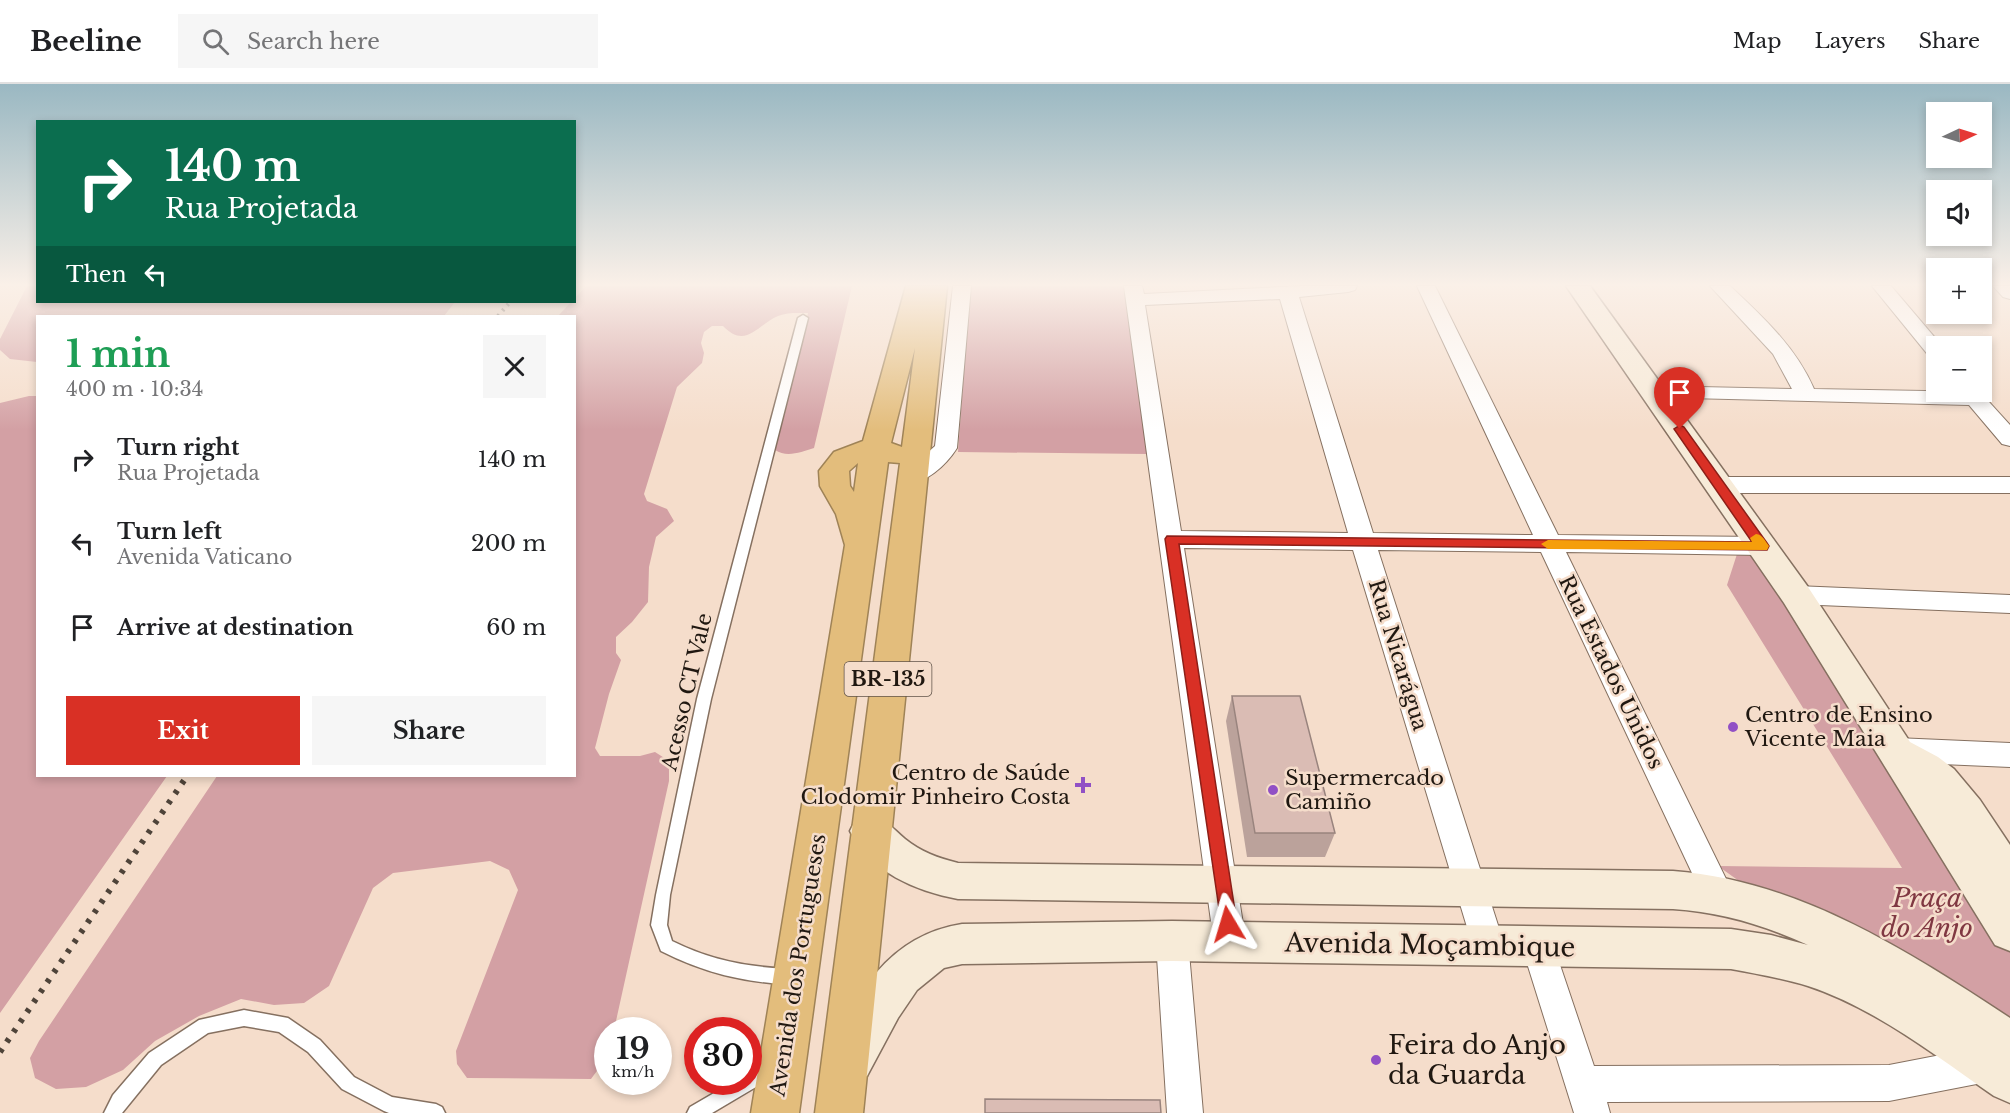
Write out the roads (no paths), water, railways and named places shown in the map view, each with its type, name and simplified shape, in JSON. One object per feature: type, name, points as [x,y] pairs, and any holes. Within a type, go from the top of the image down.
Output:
[{"type":"highway","name":"Avenida dos Portugueses","points":[[775,1113],[875,450],[905,334]]},
{"type":"highway","name":"BR-135","points":[[842,1092],[870,831],[929,334]]},
{"type":"highway","points":[[875,450],[891,453],[902,461],[904,468],[895,534],[900,579]]},
{"type":"main road","points":[[1612,334],[1796,595],[2010,931]]},
{"type":"main road","points":[[1896,750],[1924,765],[1952,792],[2010,880]]},
{"type":"main road","points":[[870,831],[890,852],[911,867],[932,876],[958,881],[1673,890],[1718,895],[1755,905],[1839,939],[1932,992],[2002,1063]]},
{"type":"main road","name":"Avenida Moçambique","points":[[842,1092],[894,986],[918,960],[933,951],[962,944],[992,943],[1172,941],[1731,949],[1766,952],[1796,960],[1858,984],[2002,1063]]},
{"type":"street","points":[[913,476],[946,448],[957,334]]},
{"type":"street","points":[[1140,334],[1230,943]]},
{"type":"street","name":"Rua Nicarágua","points":[[1300,334],[1489,947]]},
{"type":"street","name":"Rua Estados Unidos","points":[[1449,334],[1718,895]]},
{"type":"street","points":[[1767,334],[1793,368],[1806,396]]},
{"type":"street","points":[[1653,392],[1806,396],[1926,395]]},
{"type":"street","points":[[1978,402],[2010,439]]},
{"type":"street","points":[[1718,485],[2010,485]]},
{"type":"street","points":[[1171,539],[1762,546]]},
{"type":"street","points":[[1796,595],[2010,604]]},
{"type":"street","points":[[1896,750],[2010,755]]},
{"type":"street","points":[[1172,941],[1185,1113]]},
{"type":"street","points":[[1538,947],[1587,1099],[1889,1083],[2002,1063]]},
{"type":"lane","name":"Acesso CT Vale","points":[[796,978],[738,974],[698,962],[666,946],[659,925],[663,895],[704,699],[798,334]]},
{"type":"lane","points":[[113,1113],[119,1101],[155,1059],[205,1026],[244,1018],[282,1024],[314,1046],[348,1083],[390,1105],[436,1113]]},
{"type":"lane","points":[[696,1113],[783,1060]]},
{"type":"railway","points":[[0,1052],[186,777]]},
{"type":"place","name":"Centro de Ensino Vicente Maia","points":[[1733,727]]},
{"type":"place","name":"Centro de Saúde Clodomir Pinheiro Costa","points":[[1083,785]]},
{"type":"place","name":"Supermercado Camiño","points":[[1273,790]]},
{"type":"place","name":"Feira do Anjo da Guarda","points":[[1376,1060]]},
{"type":"park label","name":"Praça do Anjo","points":[[1927,913]]}]
